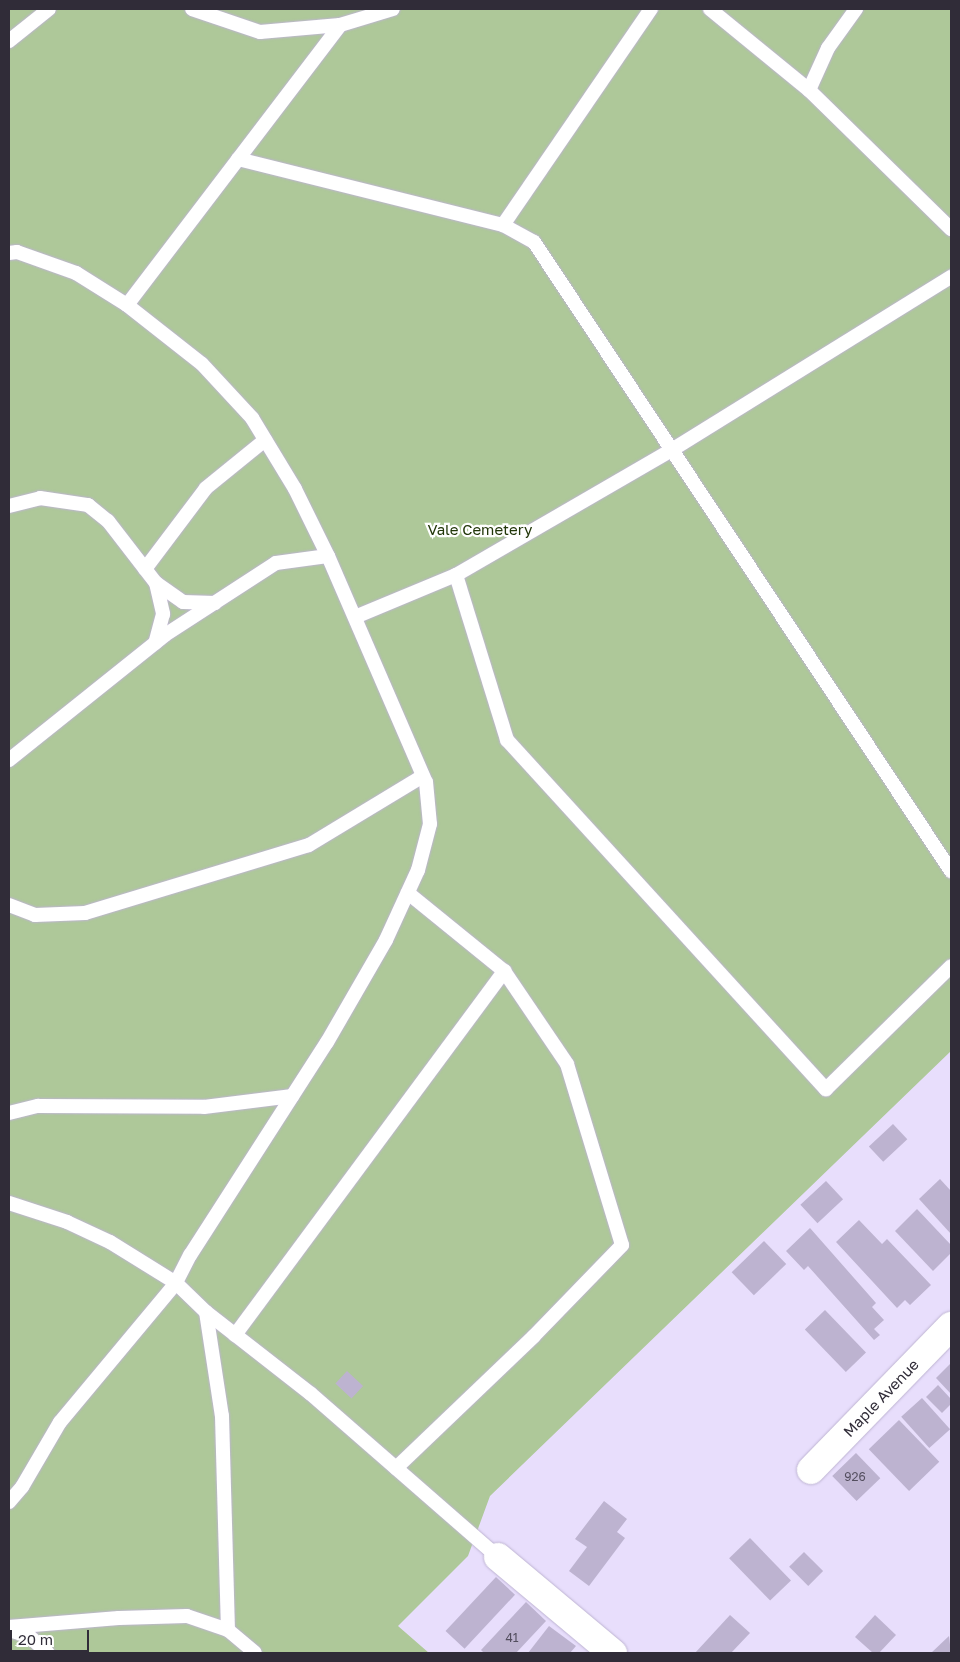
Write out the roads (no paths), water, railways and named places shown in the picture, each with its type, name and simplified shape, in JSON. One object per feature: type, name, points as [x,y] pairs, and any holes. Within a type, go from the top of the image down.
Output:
[{"type":"street","name":"Maple Avenue","points":[[811,1470],[951,1326]]},
{"type":"street","points":[[498,1557],[613,1653]]},
{"type":"lane","points":[[9,41],[49,9]]},
{"type":"lane","points":[[192,9],[260,32],[340,25],[393,9]]},
{"type":"lane","points":[[503,225],[651,9]]},
{"type":"lane","points":[[710,9],[809,90],[951,229]]},
{"type":"lane","points":[[809,90],[828,48],[856,9]]},
{"type":"lane","points":[[127,305],[340,25]]},
{"type":"lane","points":[[238,159],[503,225],[534,242],[670,451],[951,871]]},
{"type":"lane","points":[[9,253],[17,252],[76,273],[127,305],[202,364],[252,418],[295,489],[355,617],[423,776],[430,824],[418,870],[386,940],[292,1096],[190,1255],[176,1283],[60,1422],[22,1487],[9,1502]]},
{"type":"lane","points":[[355,617],[456,575],[670,451],[951,277]]},
{"type":"lane","points":[[145,569],[206,488],[265,440]]},
{"type":"lane","points":[[9,506],[40,498],[88,505],[108,521],[156,583],[183,602],[215,602]]},
{"type":"lane","points":[[9,760],[155,643],[215,602],[276,563],[328,556]]},
{"type":"lane","points":[[456,575],[507,740],[826,1089],[951,966]]},
{"type":"lane","points":[[155,643],[163,614],[156,583]]},
{"type":"lane","points":[[9,905],[35,915],[85,913],[309,845],[423,776]]},
{"type":"lane","points":[[396,1468],[533,1337],[622,1245],[568,1064],[504,971],[408,893]]},
{"type":"lane","points":[[235,1335],[504,971]]},
{"type":"lane","points":[[9,1113],[38,1106],[204,1106],[292,1096]]},
{"type":"lane","points":[[9,1203],[67,1222],[110,1242],[176,1283],[206,1312],[311,1394],[498,1557]]},
{"type":"lane","points":[[206,1312],[222,1416],[228,1630]]},
{"type":"lane","points":[[9,1628],[187,1616],[228,1630],[255,1653]]},
{"type":"lane","points":[[9,1628],[29,1636],[48,1653]]},
{"type":"park label","name":"Vale Cemetery","points":[[480,530]]}]
